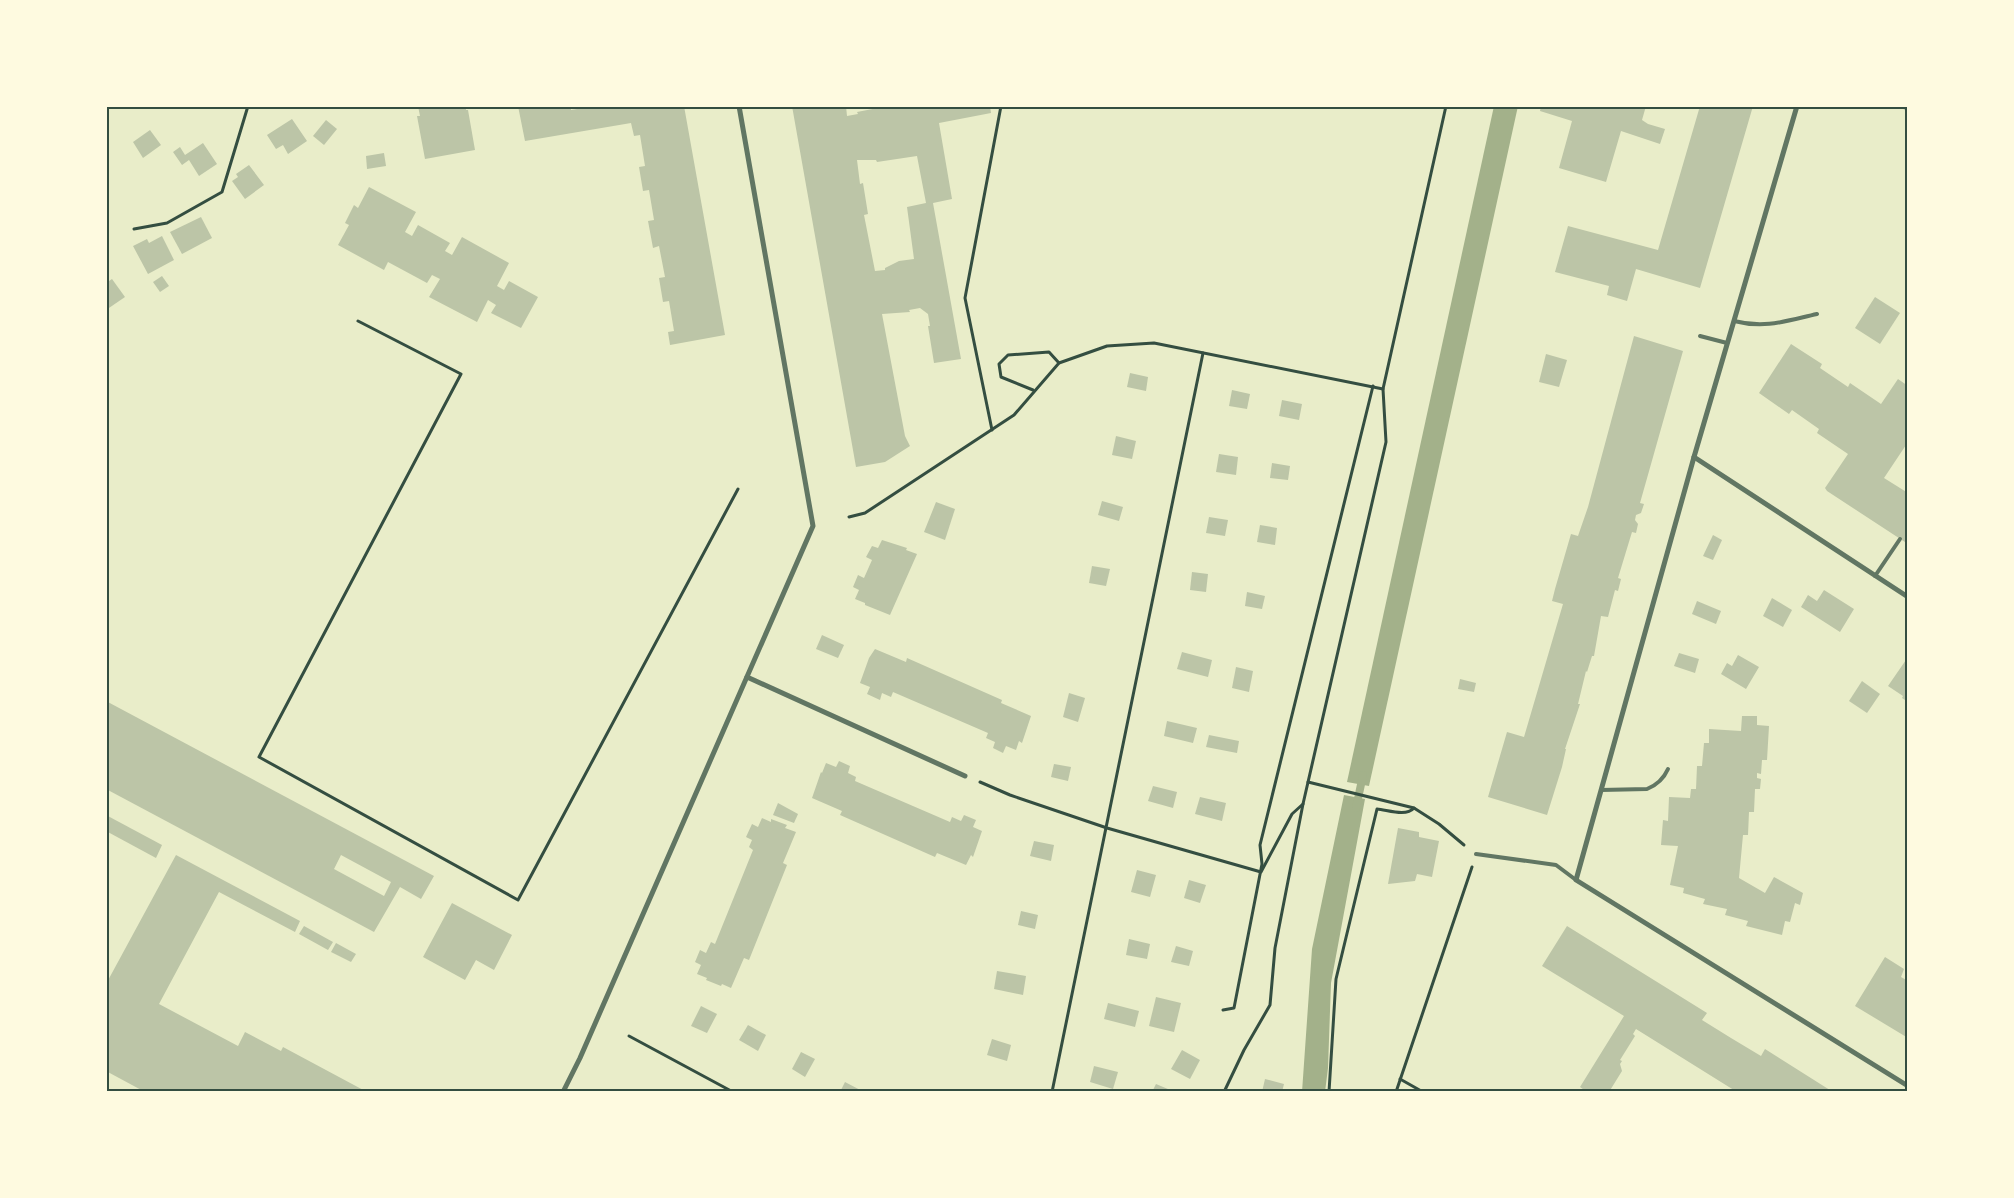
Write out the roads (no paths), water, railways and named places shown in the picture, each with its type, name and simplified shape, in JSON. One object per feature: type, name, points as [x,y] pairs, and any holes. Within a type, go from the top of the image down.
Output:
[{"type":"street","points":[[563,1092],[580,1058],[813,526],[738,106]]},
{"type":"street","points":[[1797,106],[1694,457],[1576,880],[1908,1086]]},
{"type":"street","points":[[1694,457],[1908,597]]},
{"type":"street","points":[[747,678],[965,776]]},
{"type":"lane","points":[[1734,321],[1751,326],[1766,326],[1817,314]]},
{"type":"lane","points":[[1700,336],[1728,343]]},
{"type":"lane","points":[[1875,576],[1900,539]]},
{"type":"lane","points":[[1601,790],[1648,789],[1663,778],[1668,768]]},
{"type":"lane","points":[[1476,854],[1556,865],[1576,880]]},
{"type":"waterway","points":[[1356,808],[1363,775]]}]
